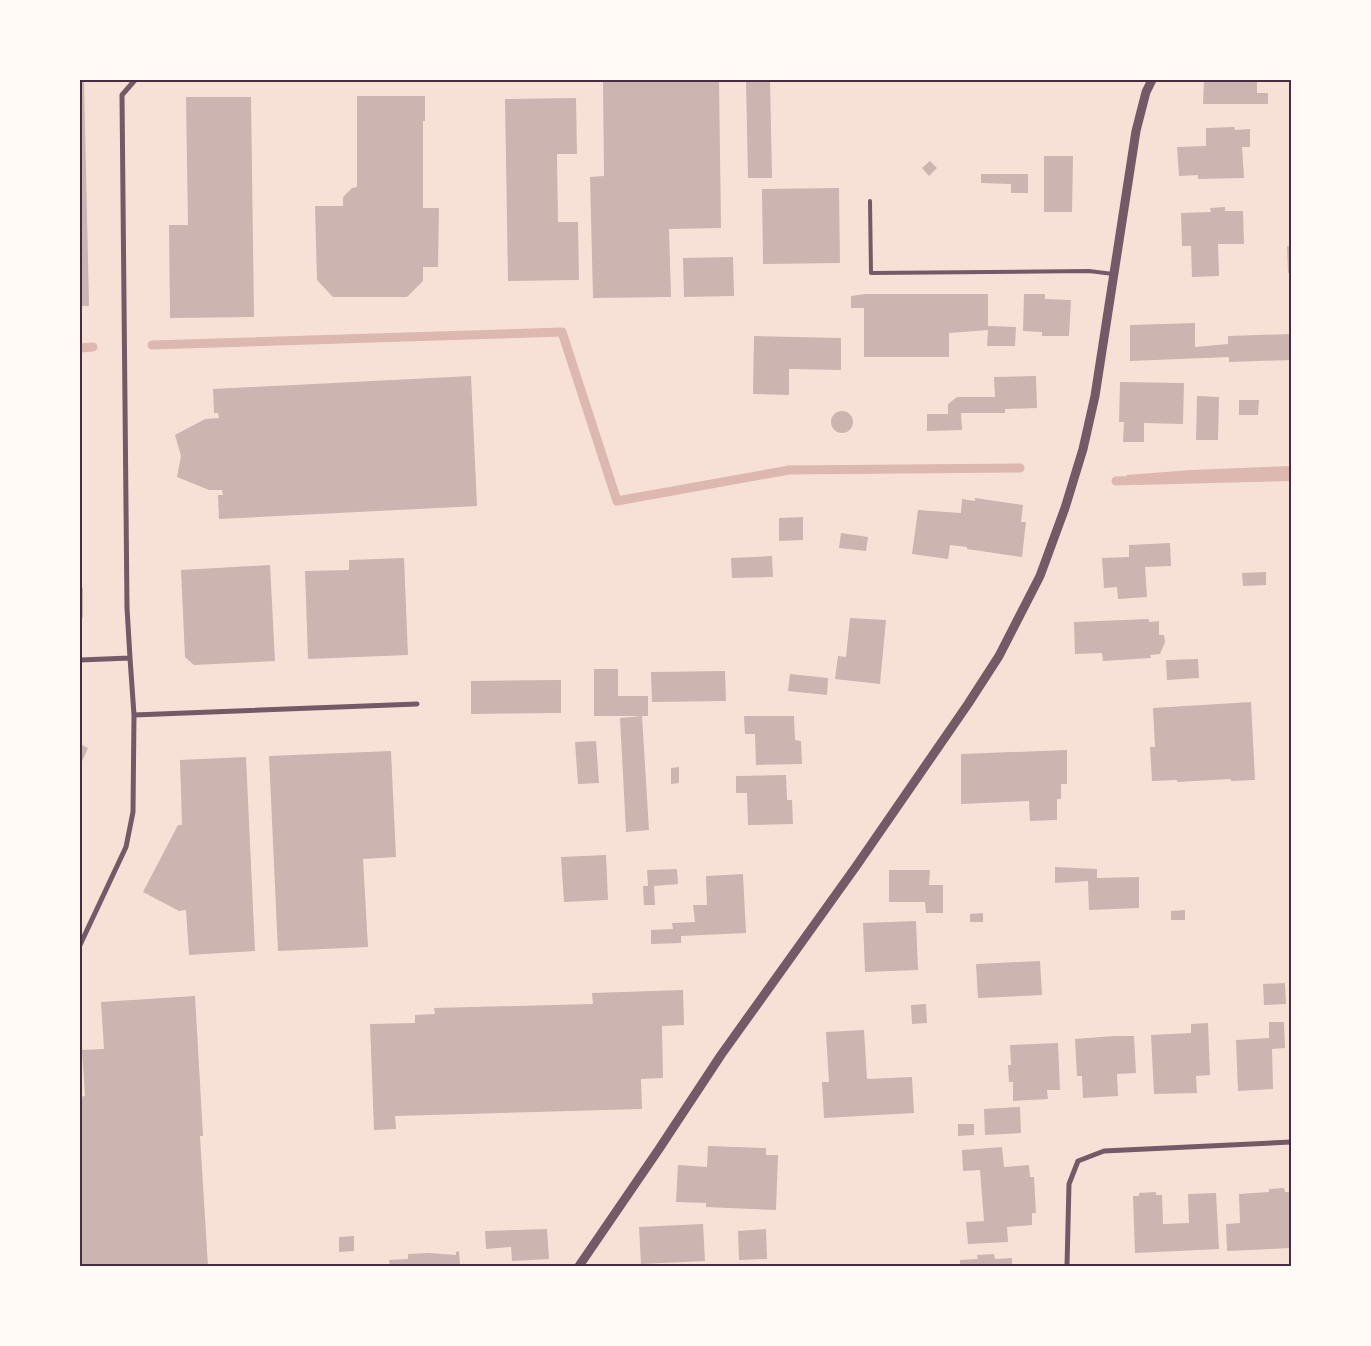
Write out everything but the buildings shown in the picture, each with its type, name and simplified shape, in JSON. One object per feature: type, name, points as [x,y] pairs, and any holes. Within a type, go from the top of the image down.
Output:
[{"type":"street","points":[[80,945],[126,846],[134,812],[134,715],[128,608],[122,95],[135,80]]},
{"type":"street","points":[[579,1266],[721,1055],[934,756],[999,656],[1040,576],[1065,508],[1083,450],[1094,396],[1136,131],[1146,92],[1152,80]]},
{"type":"street","points":[[80,660],[130,658]]},
{"type":"street","points":[[134,715],[417,704]]},
{"type":"street","points":[[1067,1266],[1069,1184],[1078,1161],[1104,1151],[1291,1142]]},
{"type":"lane","points":[[870,201],[871,273],[1089,270],[1113,274]]},
{"type":"shaded area","points":[[1291,466],[1291,481],[1137,485],[1126,475],[1191,470]]},
{"type":"waterway","points":[[152,345],[562,332],[617,501],[789,470],[1020,468]]},
{"type":"waterway","points":[[80,348],[93,347]]},
{"type":"waterway","points":[[1116,481],[1143,480]]}]
